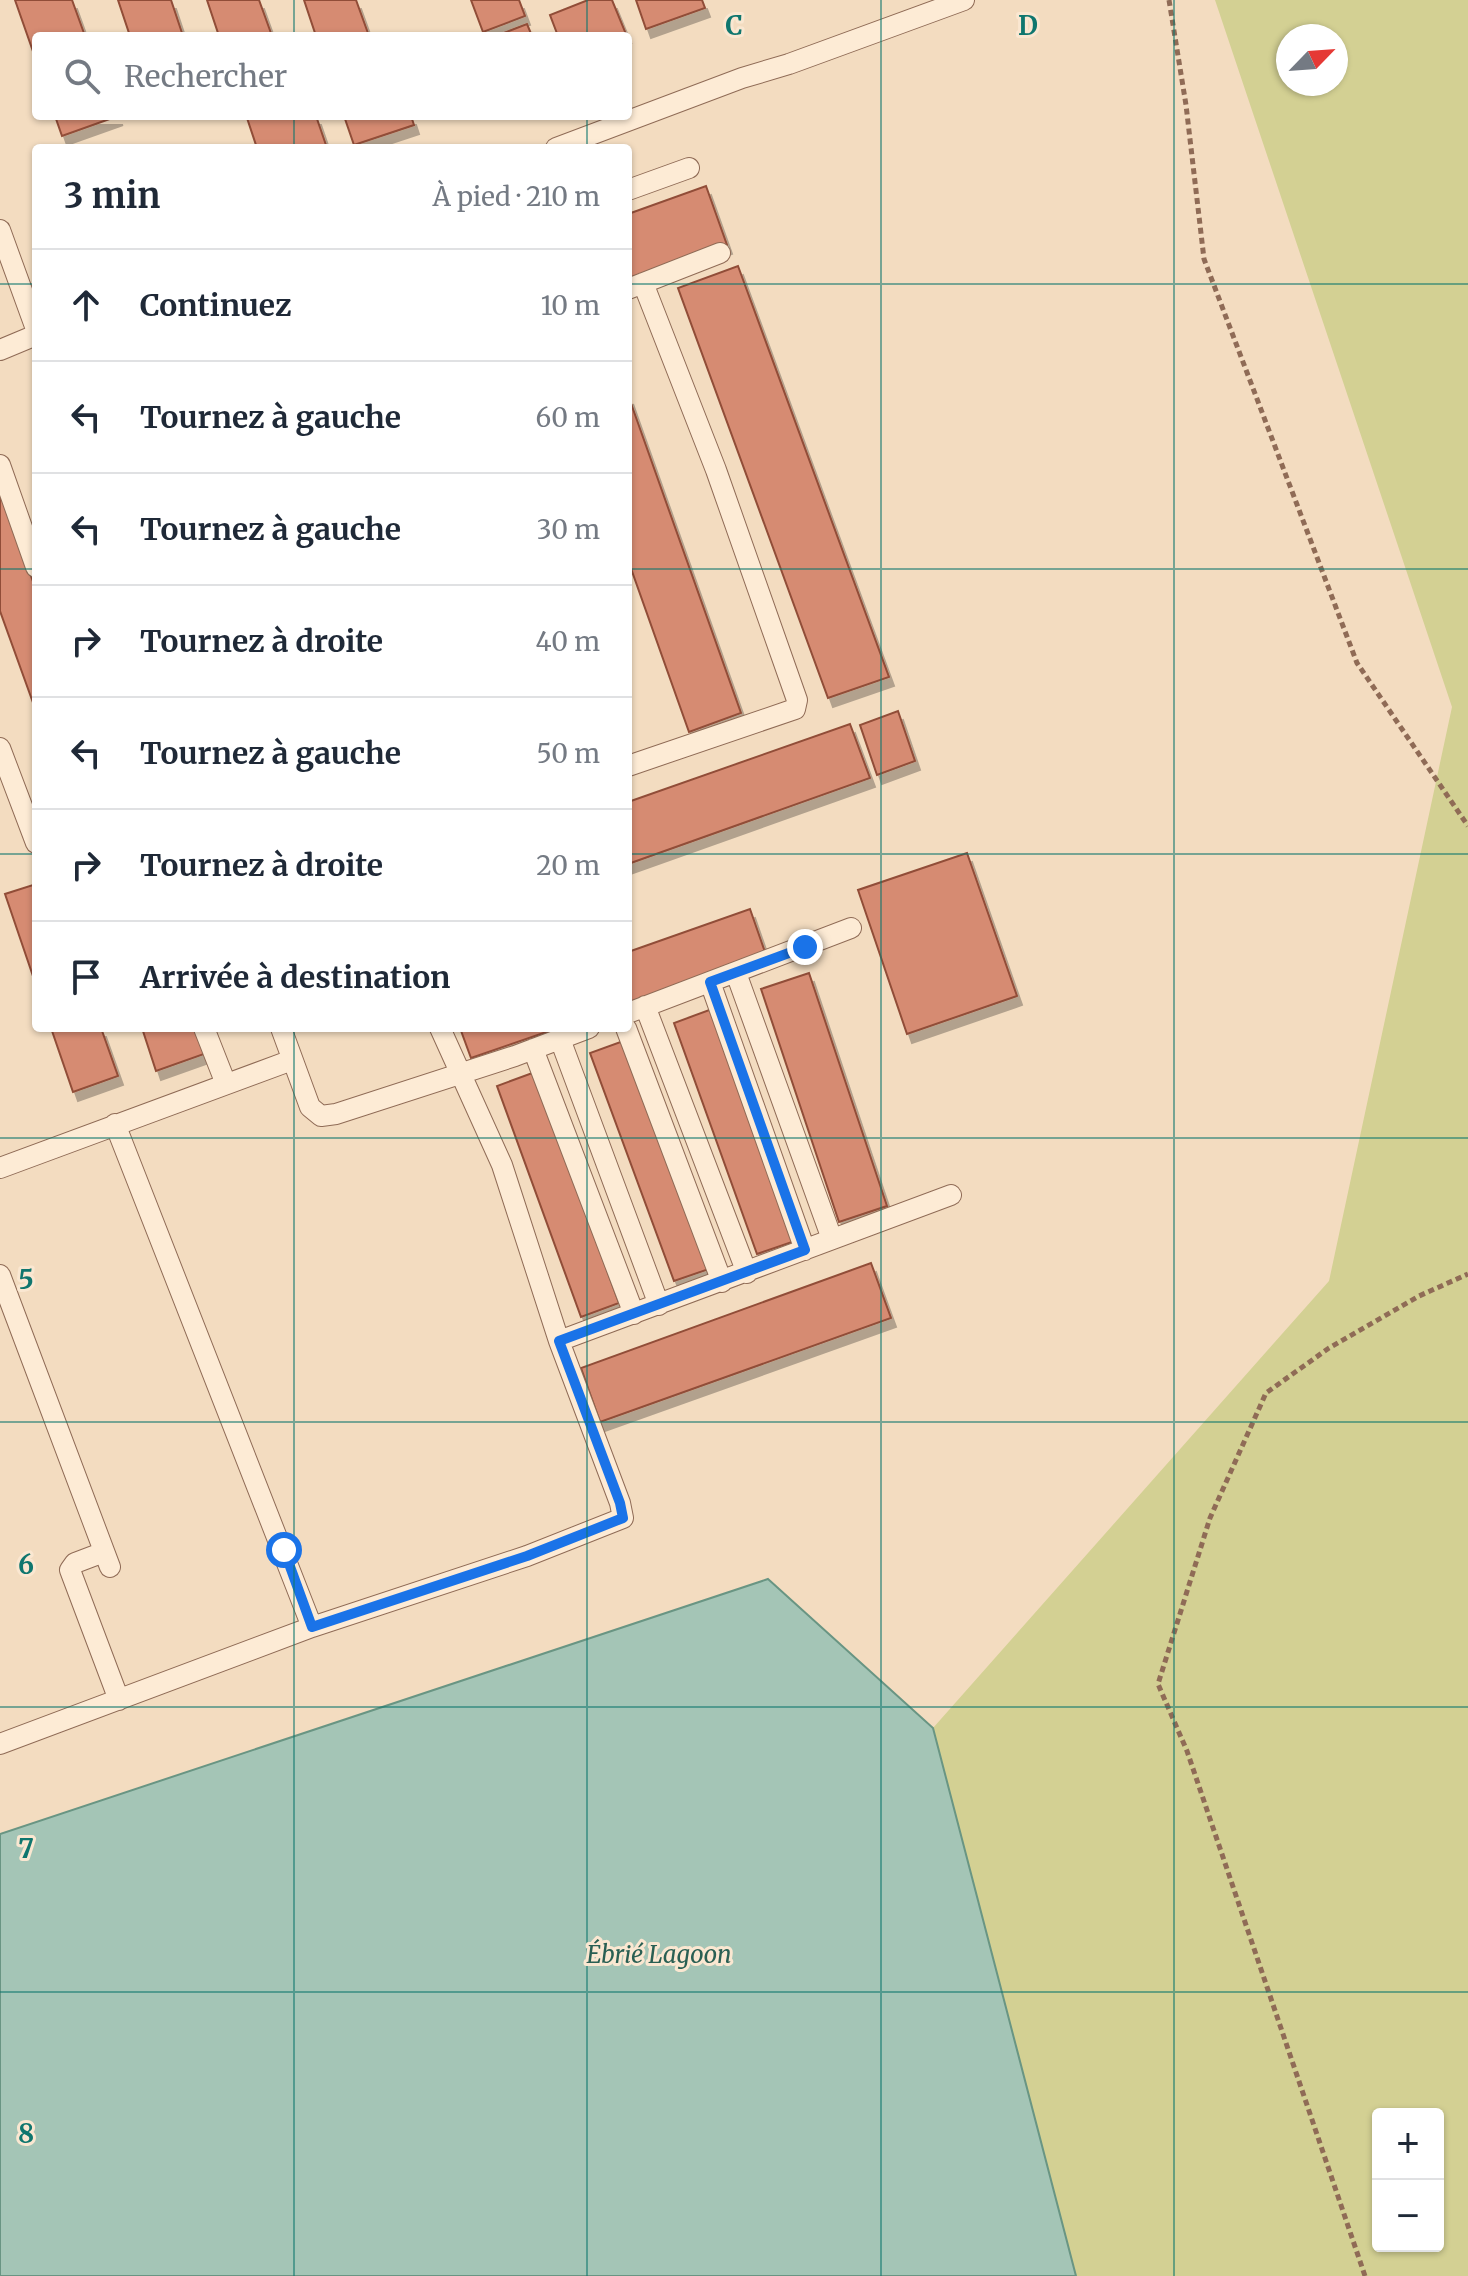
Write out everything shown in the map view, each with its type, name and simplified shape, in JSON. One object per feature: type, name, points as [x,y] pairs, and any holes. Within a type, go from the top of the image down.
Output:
[{"type":"lane","points":[[632,119],[964,0]]},
{"type":"lane","points":[[567,144],[630,120]]},
{"type":"lane","points":[[632,189],[689,168]]},
{"type":"lane","points":[[0,230],[32,318]]},
{"type":"lane","points":[[632,763],[795,709],[797,700],[716,470],[636,286],[720,253]]},
{"type":"lane","points":[[0,350],[32,337]]},
{"type":"lane","points":[[0,465],[32,556]]},
{"type":"lane","points":[[0,748],[32,832]]},
{"type":"lane","points":[[747,1273],[637,1010],[851,928]]},
{"type":"lane","points":[[736,973],[832,1239]]},
{"type":"lane","points":[[710,982],[805,1250]]},
{"type":"lane","points":[[206,1032],[226,1084]]},
{"type":"lane","points":[[282,1032],[310,1107],[321,1116],[336,1114],[578,1032]]},
{"type":"lane","points":[[0,1744],[312,1627],[527,1556],[623,1518],[559,1341],[502,1165],[442,1032]]},
{"type":"lane","points":[[628,1032],[722,1282]]},
{"type":"lane","points":[[560,1039],[659,1305]]},
{"type":"lane","points":[[533,1049],[634,1314]]},
{"type":"lane","points":[[0,1168],[292,1060]]},
{"type":"lane","points":[[115,1124],[312,1627]]},
{"type":"lane","points":[[559,1341],[951,1195]]},
{"type":"lane","points":[[0,1275],[107,1560],[75,1563],[70,1570],[119,1700]]},
{"type":"path","points":[[1169,0],[1186,105],[1204,259],[1357,663],[1468,826]]},
{"type":"path","points":[[1365,2276],[1187,1751],[1158,1684],[1210,1518],[1266,1393],[1329,1348],[1419,1296],[1468,1274]]},
{"type":"shaded area","points":[[1215,0],[1468,0],[1468,2276],[1076,2276],[933,1728],[1329,1281],[1452,707]]},
{"type":"water","name":"Ébrié Lagoon","points":[[768,1579],[933,1728],[1076,2276],[0,2276],[0,1834]]},
{"type":"building","points":[[15,0],[72,0],[84,32],[32,32],[32,49]]},
{"type":"building","points":[[118,0],[171,0],[182,32],[129,32]]},
{"type":"building","points":[[207,0],[259,0],[271,32],[218,32]]},
{"type":"building","points":[[304,0],[356,0],[368,32],[315,32]]},
{"type":"building","points":[[471,0],[519,0],[525,16],[483,32]]},
{"type":"building","points":[[588,0],[612,0],[625,32],[556,32],[550,15]]},
{"type":"building","points":[[636,0],[702,0],[705,8],[646,29]]},
{"type":"building","points":[[527,24],[530,32],[506,32]]},
{"type":"building","points":[[56,120],[107,120],[62,136]]},
{"type":"building","points":[[248,120],[317,120],[326,144],[256,144]]},
{"type":"building","points":[[345,120],[412,120],[414,125],[354,144]]},
{"type":"building","points":[[706,186],[727,245],[632,279],[632,213]]},
{"type":"building","points":[[738,266],[889,677],[828,698],[678,288]]},
{"type":"building","points":[[632,406],[741,713],[689,732],[632,571]]},
{"type":"building","points":[[0,489],[32,579],[32,700],[0,611]]},
{"type":"building","points":[[898,711],[915,761],[877,775],[860,725]]},
{"type":"building","points":[[850,724],[870,778],[632,863],[632,801]]},
{"type":"building","points":[[967,853],[1017,996],[907,1034],[858,890]]},
{"type":"building","points":[[32,885],[32,973],[5,894]]},
{"type":"building","points":[[750,909],[766,955],[632,1002],[632,951]]},
{"type":"building","points":[[809,973],[887,1206],[839,1222],[761,989]]},
{"type":"building","points":[[712,1009],[795,1241],[757,1254],[674,1023]]},
{"type":"building","points":[[52,1032],[102,1032],[118,1076],[73,1092]]},
{"type":"building","points":[[143,1032],[196,1032],[204,1054],[156,1071]]},
{"type":"building","points":[[461,1032],[546,1032],[471,1058]]},
{"type":"building","points":[[626,1040],[709,1269],[674,1281],[590,1053]]},
{"type":"building","points":[[535,1072],[619,1303],[581,1317],[497,1086]]},
{"type":"building","points":[[871,1263],[891,1318],[600,1422],[581,1368]]},
{"type":"route","points":[[284,1550],[312,1627],[527,1556],[623,1518],[559,1341],[805,1250],[710,982],[805,947]]}]
